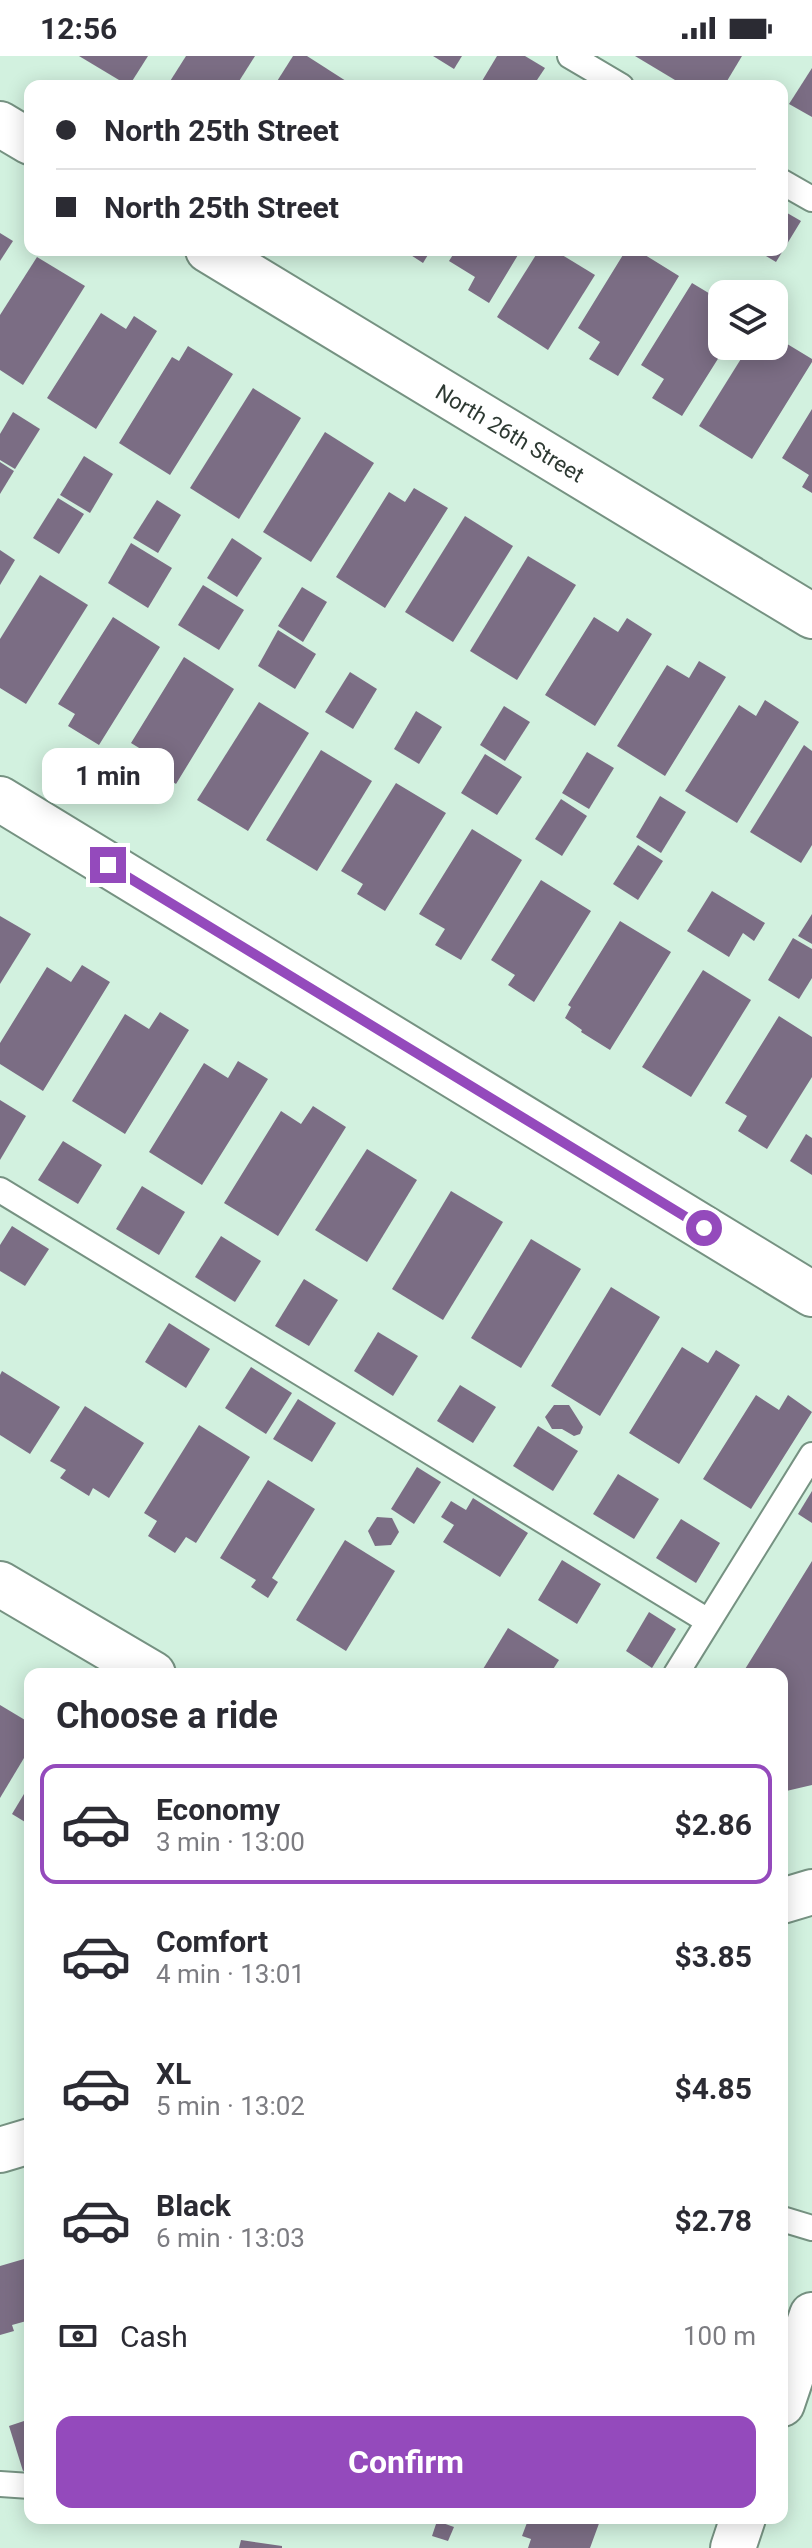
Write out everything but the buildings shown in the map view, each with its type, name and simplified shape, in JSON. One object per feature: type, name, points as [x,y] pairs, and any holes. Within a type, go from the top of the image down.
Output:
[{"type":"street","points":[[0,124],[24,138]]},
{"type":"street","name":"North 26th Street","points":[[218,256],[812,616]]},
{"type":"street","points":[[0,799],[812,1294]]},
{"type":"street","points":[[0,1584],[143,1668]]},
{"type":"street","points":[[788,1899],[812,1892]]},
{"type":"street","points":[[0,2150],[24,2143]]},
{"type":"street","points":[[788,2378],[798,2334]]},
{"type":"street","points":[[733,2548],[741,2524]]},
{"type":"lane","points":[[570,56],[611,80]]},
{"type":"lane","points":[[788,185],[812,199]]},
{"type":"lane","points":[[0,1190],[708,1621]]},
{"type":"lane","points":[[680,1668],[812,1455]]},
{"type":"lane","points":[[788,2221],[812,2228]]},
{"type":"lane","points":[[0,2484],[24,2486]]},
{"type":"route","points":[[108,865],[704,1228]]}]
